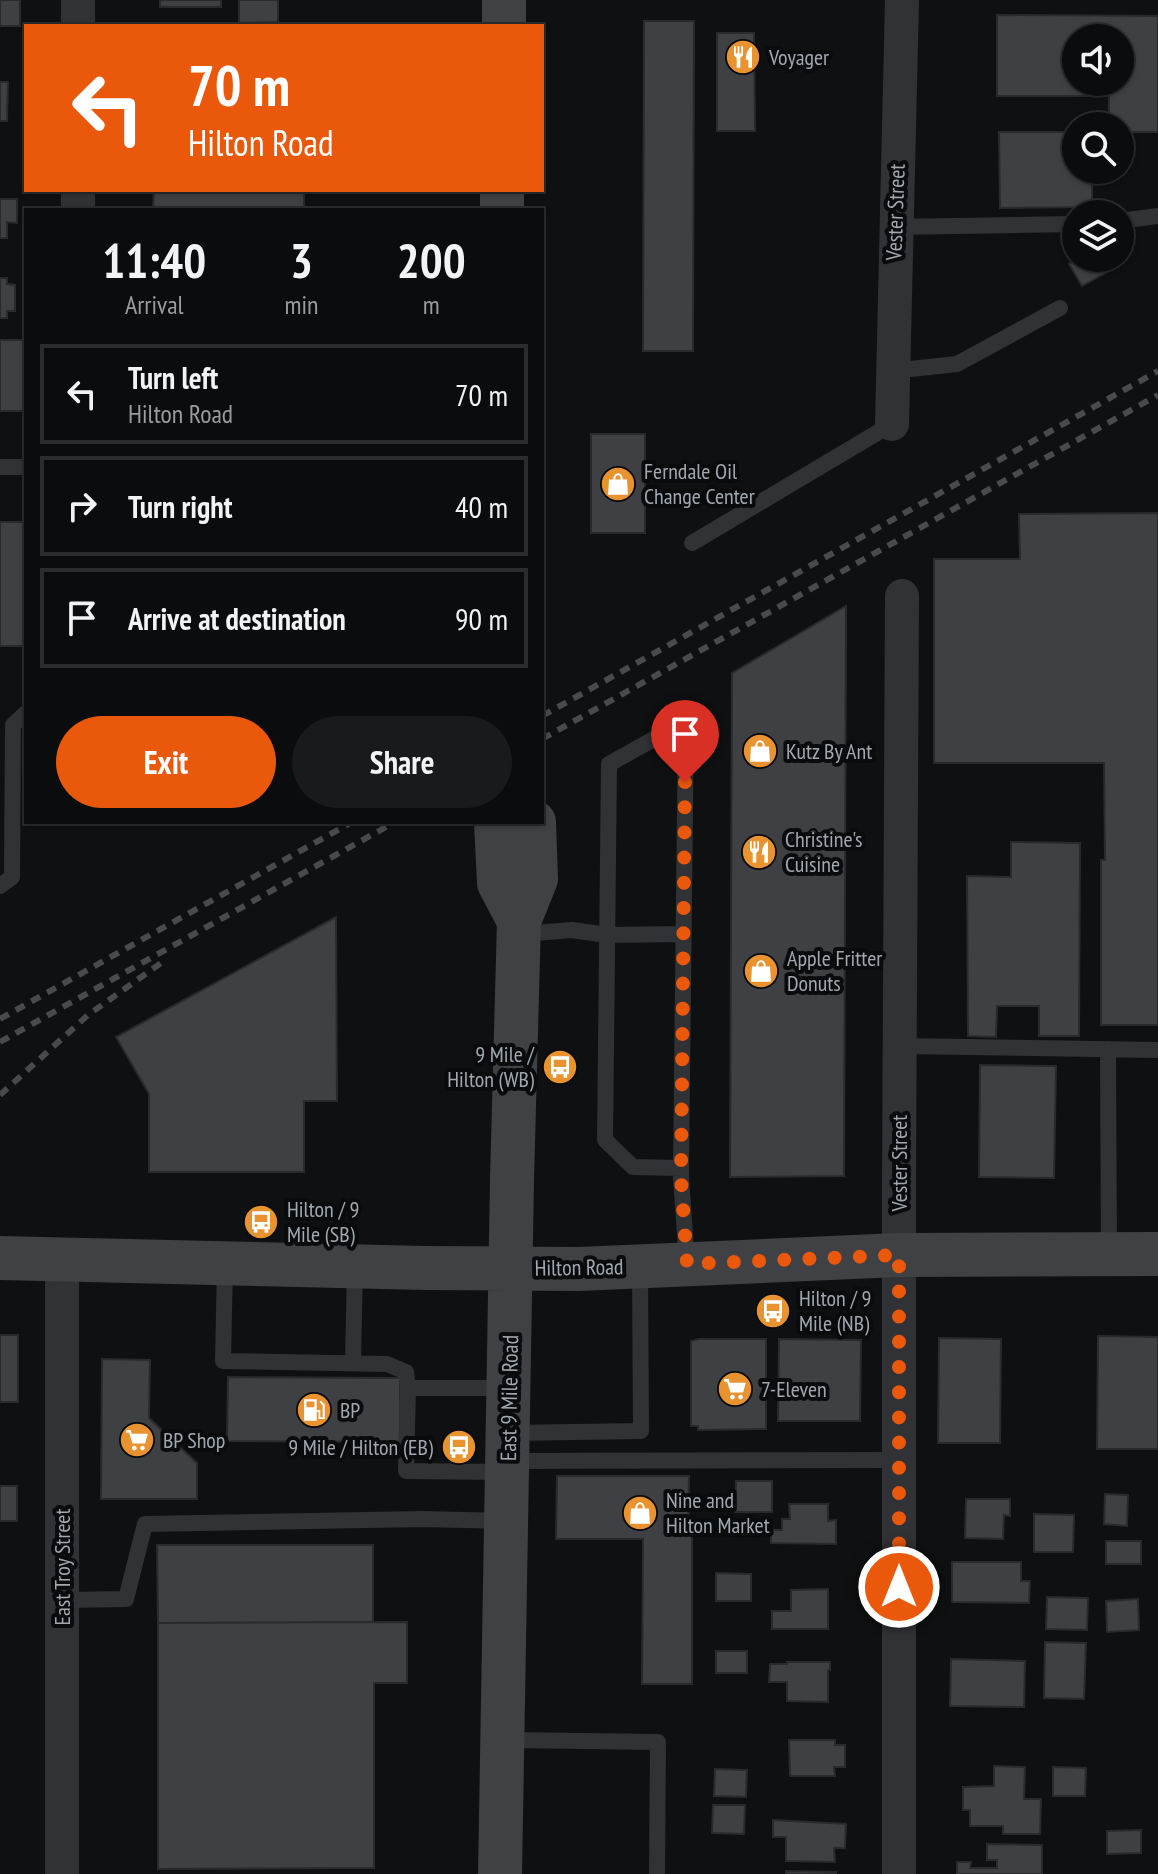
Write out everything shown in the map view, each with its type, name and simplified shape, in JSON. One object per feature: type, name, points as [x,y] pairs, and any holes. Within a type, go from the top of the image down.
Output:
[{"type":"main road","points":[[504,0],[504,24]]},
{"type":"main road","name":"East 9 Mile Road","points":[[496,824],[499,883],[519,928]]},
{"type":"main road","name":"East 9 Mile Road","points":[[500,1874],[519,928],[536,879],[534,824]]},
{"type":"main road","name":"Hilton Road","points":[[0,1258],[511,1268],[899,1255],[1158,1254]]},
{"type":"street","points":[[78,0],[78,24]]},
{"type":"street","name":"Vester Street","points":[[892,424],[894,227],[902,0]]},
{"type":"street","name":"Vester Street","points":[[899,1874],[902,596]]},
{"type":"street","name":"East Troy Street","points":[[62,1260],[62,1874]]},
{"type":"lane","points":[[1134,219],[1158,216]]},
{"type":"lane","points":[[894,227],[1062,224]]},
{"type":"lane","points":[[892,371],[957,364],[1060,308]]},
{"type":"lane","points":[[692,543],[892,424]]},
{"type":"lane","points":[[0,467],[24,467]]},
{"type":"lane","points":[[0,886],[12,877],[13,725],[24,715]]},
{"type":"lane","points":[[681,1168],[633,1167],[605,1140],[607,935],[609,764],[686,721],[681,1168],[687,1264]]},
{"type":"lane","points":[[519,928],[607,935],[683,934]]},
{"type":"lane","points":[[900,1046],[1158,1050]]},
{"type":"lane","points":[[1108,1049],[1109,1255]]},
{"type":"lane","points":[[225,1263],[223,1361],[387,1364],[406,1372],[406,1471],[641,1431],[643,1330],[640,1266]]},
{"type":"lane","points":[[353,1363],[355,1266]]},
{"type":"lane","points":[[408,1388],[509,1388]]},
{"type":"lane","points":[[508,1456],[899,1460]]},
{"type":"lane","points":[[62,1600],[126,1599],[145,1524],[423,1519],[507,1521]]},
{"type":"lane","points":[[503,1740],[658,1742],[657,1874]]},
{"type":"building","points":[[0,0],[20,0],[20,26],[0,26]]},
{"type":"building","points":[[160,0],[221,0],[221,7],[160,7]]},
{"type":"building","points":[[239,0],[278,0],[278,22],[239,23]]},
{"type":"building","points":[[997,15],[1158,16],[1158,132],[1134,132],[1134,112],[1109,112],[1109,96],[1134,96],[1134,24],[1062,24],[1062,96],[997,96]]},
{"type":"building","points":[[644,21],[694,21],[693,351],[643,351]]},
{"type":"building","points":[[717,33],[754,33],[755,131],[717,131]]},
{"type":"building","points":[[0,82],[8,82],[7,121],[0,121]]},
{"type":"building","points":[[999,132],[1062,132],[1062,184],[1092,184],[1092,200],[1062,200],[1062,207],[1000,208]]},
{"type":"building","points":[[154,192],[304,192],[304,208],[153,208]]},
{"type":"building","points":[[0,199],[17,199],[17,223],[7,222],[7,238],[0,238]]},
{"type":"building","points":[[1074,272],[1107,272],[1082,286]]},
{"type":"building","points":[[0,278],[7,278],[7,284],[15,285],[15,311],[7,311],[7,318],[0,318]]},
{"type":"building","points":[[0,340],[24,340],[24,411],[0,411]]},
{"type":"building","name":"Ferndale Oil Change Center","points":[[591,434],[645,434],[645,533],[591,533]]},
{"type":"building","points":[[1158,513],[1158,1025],[1101,1025],[1104,763],[934,763],[934,559],[1020,559],[1019,514]]},
{"type":"building","points":[[0,522],[24,522],[24,646],[0,646]]},
{"type":"building","points":[[846,606],[844,1176],[730,1177],[732,673]]},
{"type":"building","points":[[1011,842],[1080,843],[1079,1036],[1039,1036],[1039,1006],[997,1006],[996,1037],[968,1036],[967,876],[1011,877]]},
{"type":"building","points":[[336,917],[337,1101],[304,1101],[304,1172],[149,1172],[149,1094],[116,1037]]},
{"type":"building","points":[[980,1065],[1056,1066],[1054,1178],[979,1177]]},
{"type":"building","points":[[0,1335],[18,1335],[18,1402],[0,1402]]},
{"type":"building","points":[[1098,1336],[1158,1337],[1158,1449],[1097,1449]]},
{"type":"building","points":[[939,1338],[1001,1339],[1000,1443],[938,1443]]},
{"type":"building","points":[[766,1339],[766,1429],[698,1430],[698,1426],[691,1426],[691,1341]]},
{"type":"building","points":[[779,1339],[861,1340],[860,1421],[778,1421]]},
{"type":"building","name":"BP Shop","points":[[102,1359],[150,1360],[149,1418],[197,1463],[197,1499],[101,1499]]},
{"type":"building","name":"BP","points":[[228,1377],[400,1378],[400,1442],[227,1441]]},
{"type":"building","points":[[557,1476],[689,1476],[692,1684],[642,1684],[643,1539],[556,1539]]},
{"type":"building","points":[[736,1481],[772,1481],[772,1512],[735,1512]]},
{"type":"building","points":[[0,1486],[17,1486],[17,1521],[0,1521]]},
{"type":"building","points":[[1105,1494],[1128,1495],[1127,1526],[1104,1524]]},
{"type":"building","points":[[966,1499],[1010,1499],[1010,1516],[1004,1515],[1003,1539],[965,1538]]},
{"type":"building","points":[[789,1504],[828,1504],[828,1521],[836,1520],[836,1544],[771,1543],[771,1530],[782,1530],[782,1519],[790,1519]]},
{"type":"building","points":[[1034,1514],[1074,1515],[1073,1552],[1034,1552]]},
{"type":"building","points":[[1106,1541],[1141,1541],[1141,1564],[1106,1564]]},
{"type":"building","points":[[157,1545],[373,1545],[373,1622],[158,1623]]},
{"type":"building","points":[[952,1562],[1021,1562],[1021,1581],[1030,1581],[1029,1603],[952,1602]]},
{"type":"building","points":[[716,1573],[751,1574],[751,1601],[716,1601]]},
{"type":"building","points":[[828,1589],[828,1629],[772,1629],[772,1611],[791,1611],[791,1590]]},
{"type":"building","points":[[1047,1597],[1088,1598],[1087,1630],[1046,1629]]},
{"type":"building","points":[[1138,1599],[1139,1630],[1107,1632],[1106,1601]]},
{"type":"building","points":[[407,1622],[407,1683],[374,1683],[374,1868],[158,1869],[158,1623]]},
{"type":"building","points":[[1045,1642],[1086,1643],[1084,1699],[1044,1698]]},
{"type":"building","points":[[716,1651],[747,1651],[747,1673],[716,1673]]},
{"type":"building","points":[[951,1659],[1025,1661],[1024,1707],[950,1706]]},
{"type":"building","points":[[830,1662],[828,1702],[787,1701],[787,1682],[769,1682],[770,1664]]},
{"type":"building","points":[[789,1740],[835,1740],[835,1745],[845,1745],[845,1767],[834,1767],[835,1776],[790,1776]]},
{"type":"building","points":[[994,1766],[1025,1767],[1024,1799],[1041,1799],[1040,1834],[1003,1834],[1003,1826],[970,1826],[970,1810],[963,1810],[963,1787],[994,1786]]},
{"type":"building","points":[[1053,1767],[1086,1768],[1085,1796],[1053,1796]]},
{"type":"building","points":[[715,1769],[747,1770],[746,1797],[714,1796]]},
{"type":"building","points":[[713,1805],[745,1805],[744,1834],[712,1833]]},
{"type":"building","points":[[773,1820],[846,1824],[845,1848],[834,1848],[835,1862],[786,1861],[786,1837],[773,1837]]},
{"type":"building","points":[[1141,1830],[1141,1853],[1107,1854],[1107,1831]]},
{"type":"building","points":[[987,1844],[1042,1845],[1042,1874],[957,1874],[957,1862],[971,1862],[970,1868],[997,1868],[997,1860],[987,1860]]},
{"type":"building","points":[[786,1871],[836,1872],[836,1874],[786,1874]]},
{"type":"railway","points":[[544,715],[1158,371]]},
{"type":"railway","points":[[544,738],[1158,395]]},
{"type":"railway","points":[[0,1019],[348,824]]},
{"type":"railway","points":[[0,1042],[391,824]]},
{"type":"railway","points":[[0,1095],[88,1015],[161,963]]},
{"type":"place","name":"Voyager","points":[[743,57]]},
{"type":"place","name":"Ferndale Oil Change Center","points":[[618,484]]},
{"type":"place","name":"Kutz By Ant","points":[[760,751]]},
{"type":"place","name":"Christine's Cuisine","points":[[759,852]]},
{"type":"place","name":"Apple Fritter Donuts","points":[[761,971]]},
{"type":"place","name":"9 Mile / Hilton (WB)","points":[[560,1067]]},
{"type":"place","name":"Hilton / 9 Mile (SB)","points":[[261,1222]]},
{"type":"place","name":"Hilton / 9 Mile (NB)","points":[[773,1311]]},
{"type":"place","name":"7-Eleven","points":[[735,1389]]},
{"type":"place","name":"BP","points":[[314,1410]]},
{"type":"place","name":"BP Shop","points":[[137,1440]]},
{"type":"place","name":"9 Mile / Hilton (EB)","points":[[459,1447]]},
{"type":"place","name":"Nine and Hilton Market","points":[[640,1513]]},
{"type":"route","points":[[685,782],[681,1178],[687,1264],[899,1255],[899,1587]]}]
